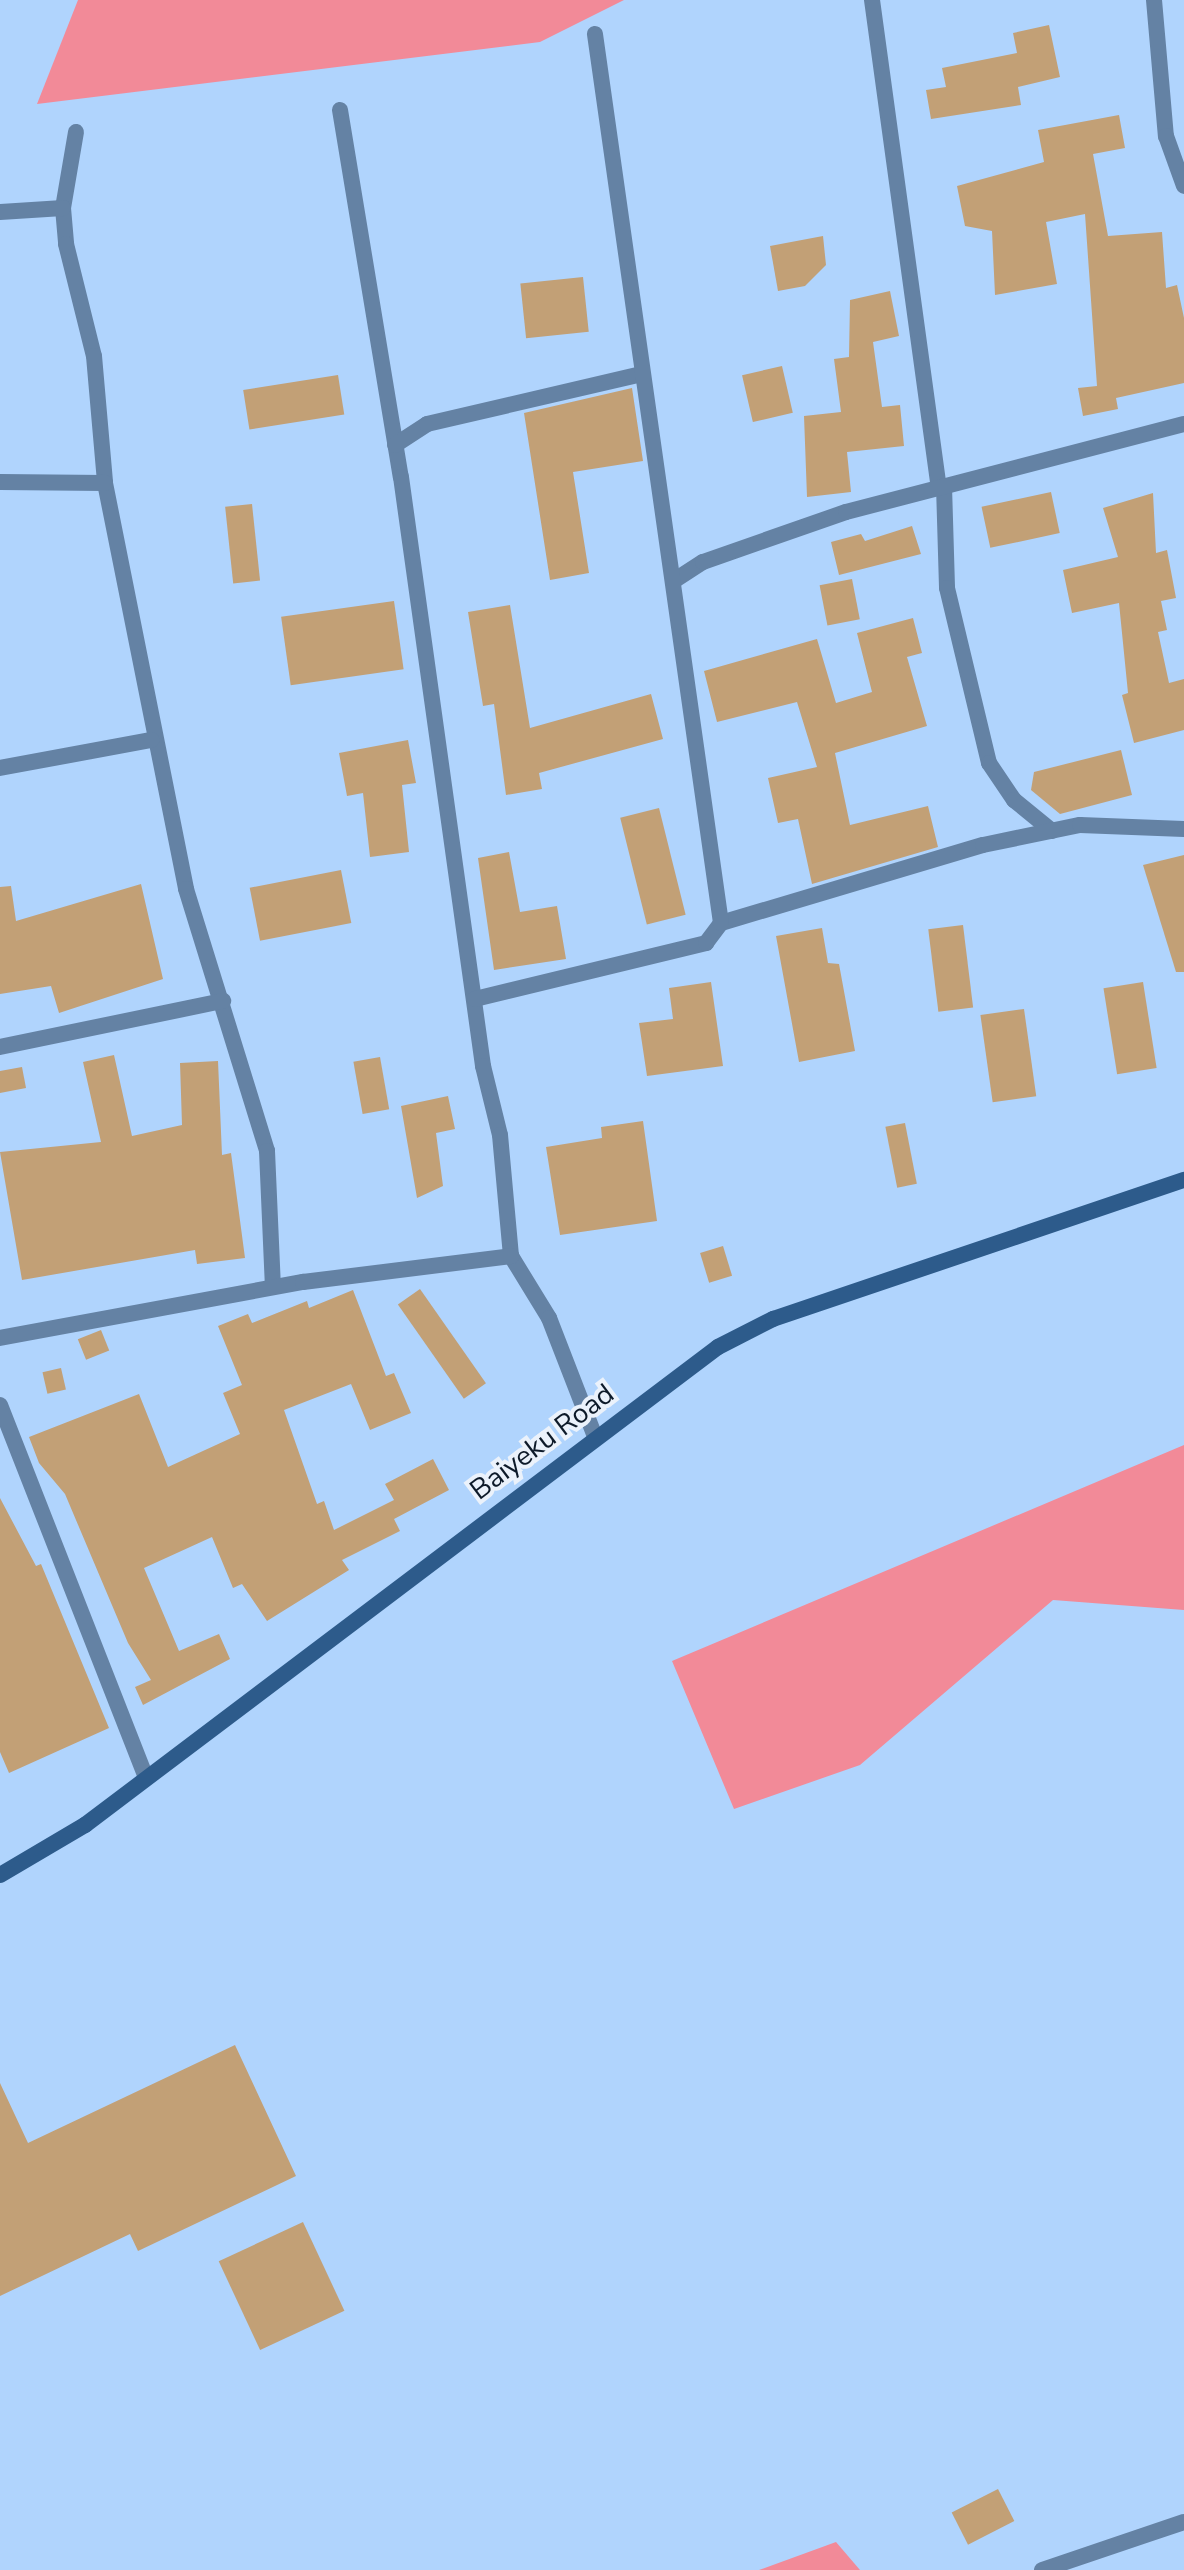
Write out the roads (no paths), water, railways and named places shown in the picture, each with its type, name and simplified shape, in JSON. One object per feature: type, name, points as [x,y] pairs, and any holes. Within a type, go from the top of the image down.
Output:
[{"type":"main road","name":"Baiyeku Road","points":[[0,1875],[146,1777],[594,1434],[718,1347],[773,1319],[1184,1180]]},
{"type":"street","points":[[872,0],[941,487],[947,588],[989,763],[1007,793],[1052,831]]},
{"type":"street","points":[[1154,0],[1166,136],[1184,186]]},
{"type":"street","points":[[595,34],[642,374],[675,580],[721,923]]},
{"type":"street","points":[[340,110],[395,445],[511,1256],[549,1318],[594,1434]]},
{"type":"street","points":[[76,132],[63,208],[98,383],[105,483],[151,740],[186,889],[267,1151],[273,1287]]},
{"type":"street","points":[[0,212],[63,208]]},
{"type":"street","points":[[395,445],[427,424],[642,374]]},
{"type":"street","points":[[675,580],[703,562],[941,487],[1184,424]]},
{"type":"street","points":[[0,482],[105,483]]},
{"type":"street","points":[[671,556],[703,562]]},
{"type":"street","points":[[0,768],[151,740]]},
{"type":"street","points":[[475,999],[706,943],[721,923],[1052,831],[1184,829]]},
{"type":"street","points":[[0,1047],[223,1001]]},
{"type":"street","points":[[0,1338],[273,1287],[511,1256]]},
{"type":"street","points":[[0,1405],[146,1777]]},
{"type":"street","points":[[1042,2570],[1184,2522]]}]
